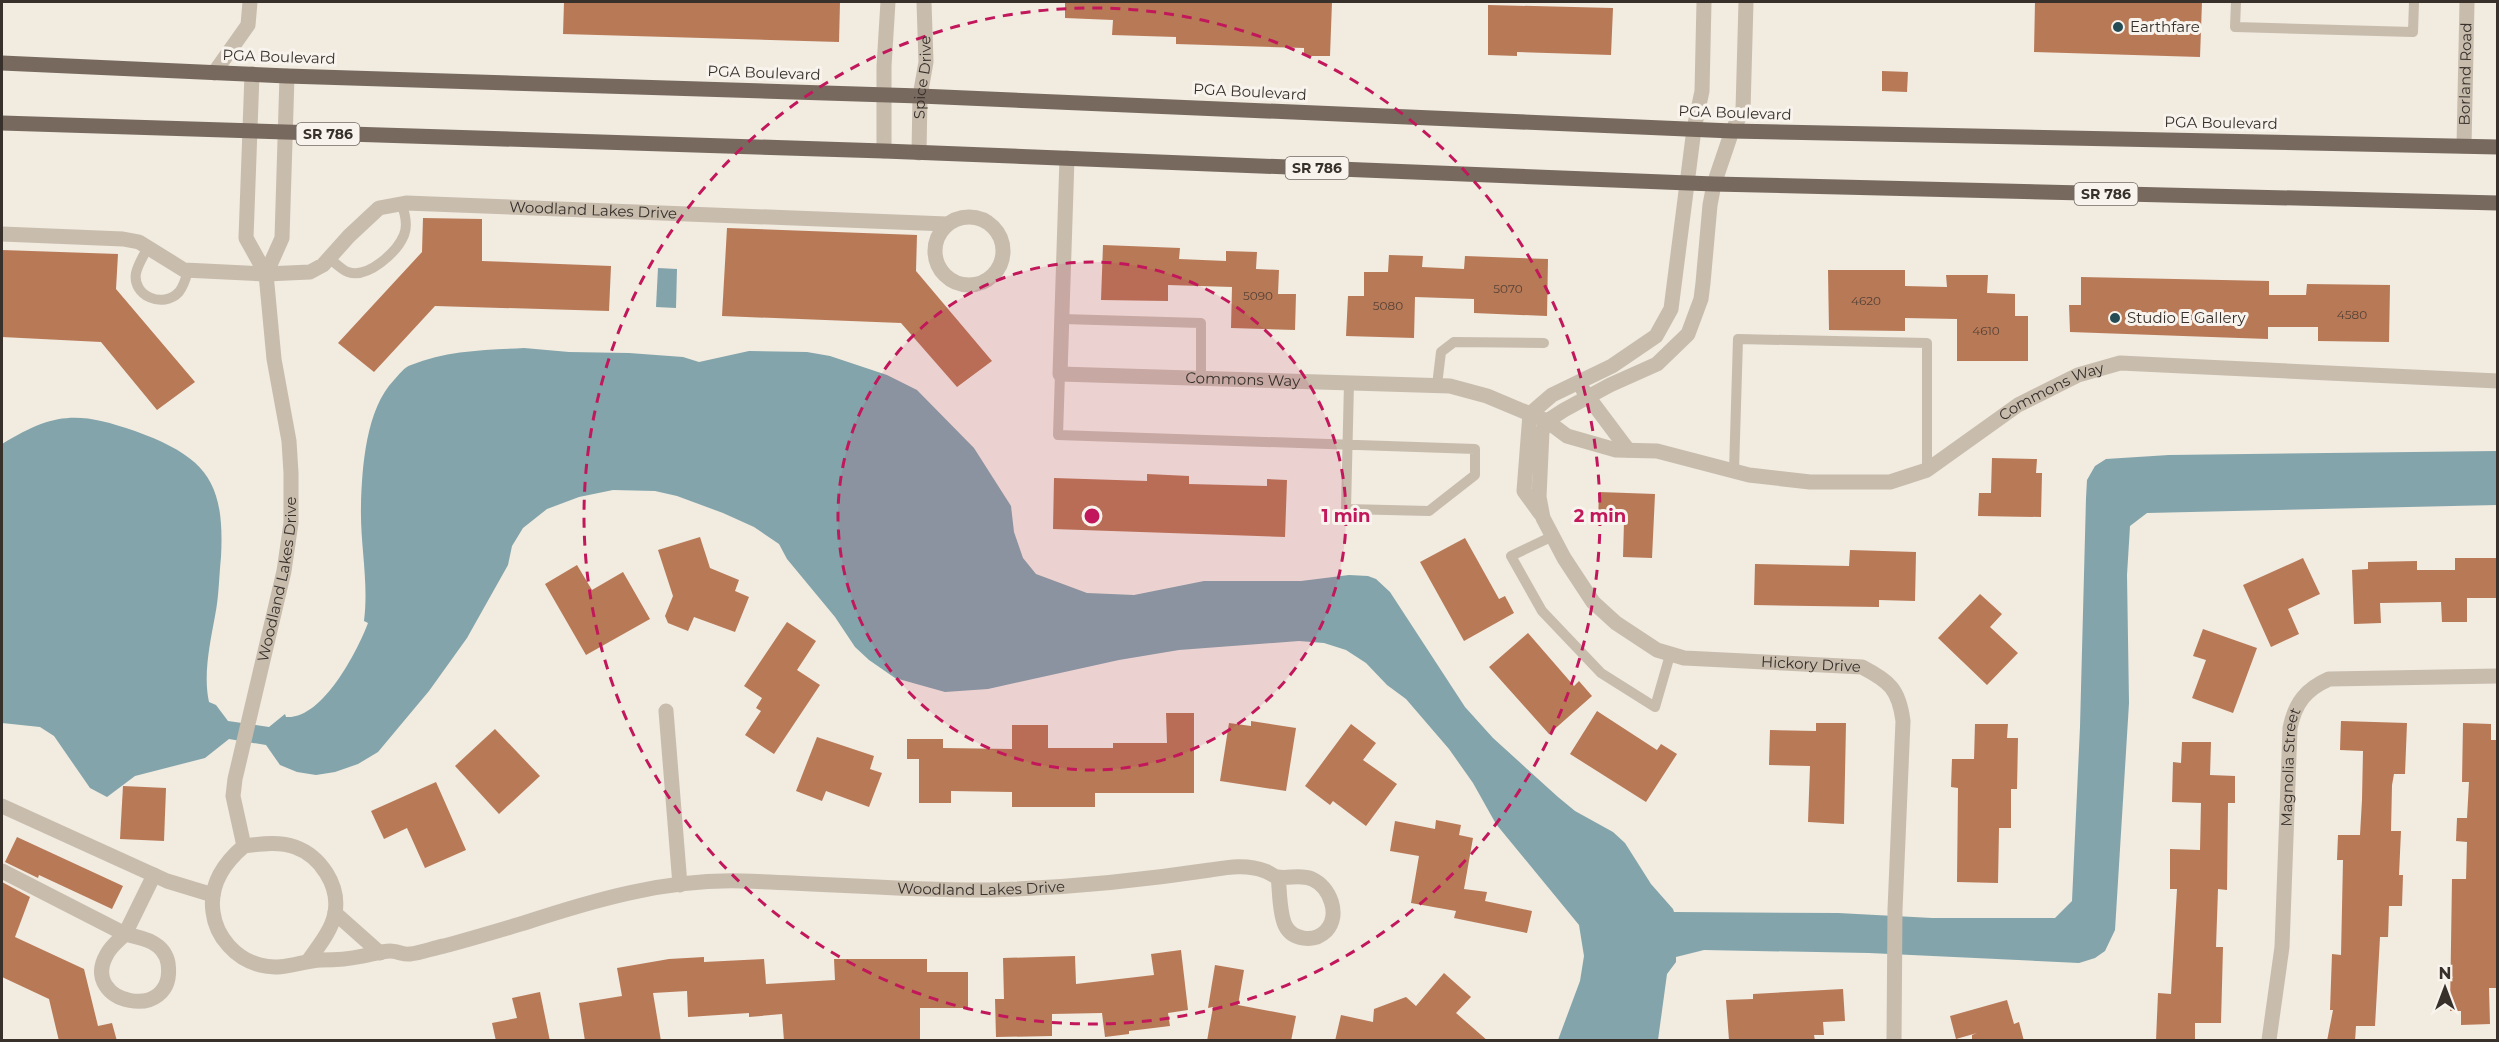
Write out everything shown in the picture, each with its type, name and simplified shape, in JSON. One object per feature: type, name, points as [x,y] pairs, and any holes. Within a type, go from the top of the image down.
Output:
[{"type":"main road","name":"PGA Boulevard","points":[[2,63],[287,76],[920,96],[1732,131],[2498,147]]},
{"type":"main road","name":"SR 786","points":[[2,123],[884,151],[1714,184],[2498,203]]},
{"type":"street","points":[[214,73],[248,25],[250,2]]},
{"type":"street","points":[[884,151],[884,66],[888,2]]},
{"type":"street","name":"Spice Drive","points":[[919,153],[920,96],[926,62],[924,2]]},
{"type":"street","points":[[1530,414],[1552,395],[1612,366],[1656,336],[1671,309],[1701,91],[1704,2]]},
{"type":"street","points":[[1547,421],[1588,397],[1657,364],[1688,334],[1702,291],[1714,184],[1732,131],[1743,110],[1746,2]]},
{"type":"street","name":"Borland Road","points":[[2464,146],[2467,2]]},
{"type":"street","name":"Woodland Lakes Drive","points":[[244,846],[233,796],[242,748],[284,571],[291,523],[289,441],[274,359],[266,274],[246,238],[252,74]]},
{"type":"street","name":"Woodland Lakes Drive","points":[[266,274],[282,238],[287,76]]},
{"type":"street","points":[[1060,374],[1067,158]]},
{"type":"street","name":"Woodland Lakes Drive","points":[[2,234],[123,239],[139,242],[188,271],[266,274],[310,272],[323,265],[379,208],[401,203],[947,224],[959,218],[973,217],[986,221],[996,230],[1002,242],[1004,255],[999,268],[990,278],[978,284],[965,285],[952,281],[942,273],[935,260],[934,247],[938,234],[947,224]]},
{"type":"street","name":"Commons Way","points":[[1060,374],[1450,386],[1487,396],[1547,421],[1567,436],[1616,450],[1657,451],[1749,475],[1810,482],[1890,482],[1927,470],[2018,405],[2078,375],[2120,363],[2498,381]]},
{"type":"street","points":[[1578,382],[1628,450]]},
{"type":"street","name":"Hickory Drive","points":[[1530,414],[1524,491],[1543,518],[1593,602],[1616,623],[1644,643],[1670,655],[1731,662],[1862,667],[1884,678],[1894,690],[1901,705],[1903,721],[1893,963],[1894,1041]]},
{"type":"street","name":"Hickory Drive","points":[[1543,518],[1538,480],[1542,432],[1547,421]]},
{"type":"street","name":"Magnolia Street","points":[[2269,1041],[2282,947],[2290,728],[2293,712],[2302,696],[2314,685],[2329,679],[2498,676]]},
{"type":"street","points":[[666,711],[680,885]]},
{"type":"street","points":[[2,806],[154,875],[213,895],[224,866],[244,846],[279,844],[294,846],[319,863],[334,889],[335,913],[324,939],[308,961]]},
{"type":"street","name":"Woodland Lakes Drive","points":[[213,895],[213,911],[224,940],[234,952],[247,961],[280,968],[308,961],[345,959],[390,951],[409,954],[485,935],[573,906],[633,892],[680,885],[735,881],[1010,889],[1070,887],[1153,879],[1231,866],[1256,868],[1278,877],[1304,877],[1315,880],[1329,893],[1332,904],[1332,917],[1327,930],[1315,938],[1300,938],[1290,933],[1284,923],[1278,877]]},
{"type":"street","points":[[2,871],[125,934],[150,940],[160,947],[167,959],[169,971],[165,984],[158,994],[147,1001],[134,1003],[121,999],[111,992],[104,981],[102,968],[106,955],[125,934],[154,875]]},
{"type":"street","points":[[335,913],[380,953]]},
{"type":"lane","points":[[2236,2],[2235,27],[2414,32],[2414,2]]},
{"type":"lane","points":[[329,258],[349,272],[368,270],[379,265],[404,235],[405,214],[401,203]]},
{"type":"lane","points":[[148,247],[136,274],[137,287],[149,298],[164,300],[173,297],[180,291],[188,271]]},
{"type":"lane","points":[[1062,319],[1201,323],[1201,377]]},
{"type":"lane","points":[[1734,471],[1738,339],[1927,343],[1927,470]]},
{"type":"lane","points":[[1437,385],[1441,352],[1454,342],[1544,343]]},
{"type":"lane","points":[[1060,374],[1058,435],[1348,445],[1475,449],[1475,475],[1430,512],[1346,509],[1348,445],[1349,383]]},
{"type":"lane","points":[[1552,536],[1511,556],[1542,611],[1601,673],[1655,707],[1670,655]]},
{"type":"water","points":[[658,268],[677,269],[676,308],[656,307]]},
{"type":"water","points":[[524,348],[683,357],[699,362],[749,351],[807,352],[830,356],[887,375],[917,390],[974,448],[1011,506],[1014,532],[1023,558],[1036,574],[1087,593],[1134,595],[1204,581],[1301,581],[1349,575],[1376,579],[1390,592],[1465,707],[1493,738],[1558,797],[1575,811],[1613,832],[1625,843],[1651,884],[1674,912],[1838,913],[1932,918],[2055,918],[2072,901],[2087,480],[2095,466],[2106,459],[2169,455],[2497,451],[2497,505],[2147,513],[2130,526],[2127,575],[2129,703],[2115,930],[2105,951],[2095,958],[2079,963],[1869,953],[1704,950],[1676,957],[1676,962],[1667,974],[1658,1040],[1558,1040],[1580,981],[1584,956],[1579,925],[1496,824],[1473,783],[1449,749],[1406,699],[1387,685],[1366,663],[1346,650],[1324,643],[1299,641],[1179,650],[1119,660],[988,689],[945,692],[895,678],[869,660],[855,647],[835,617],[787,559],[779,544],[754,527],[723,513],[677,496],[655,491],[613,490],[579,497],[547,509],[523,528],[512,546],[508,565],[467,638],[429,691],[378,752],[358,764],[335,772],[316,775],[297,772],[280,765],[266,745],[229,739],[205,758],[135,776],[107,797],[90,788],[54,736],[40,727],[2,723],[2,444],[20,433],[52,421],[82,418],[135,431],[179,451],[194,462],[206,475],[214,491],[219,509],[221,531],[218,594],[207,670],[209,702],[216,705],[228,721],[269,727],[285,714],[286,717],[299,715],[312,708],[325,696],[347,666],[368,623],[364,621],[366,592],[361,521],[364,457],[377,406],[385,392],[406,367],[425,360],[467,352]]},
{"type":"building","points":[[564,2],[840,2],[839,42],[563,34]]},
{"type":"building","points":[[1065,2],[1332,2],[1330,56],[1304,56],[1304,48],[1176,44],[1176,37],[1112,35],[1113,20],[1065,18]]},
{"type":"building","name":"Earthfare","points":[[2035,2],[2202,2],[2200,57],[2034,52]]},
{"type":"building","points":[[1488,5],[1613,8],[1611,55],[1517,52],[1517,56],[1488,55]]},
{"type":"building","points":[[1882,71],[1908,72],[1907,92],[1882,91]]},
{"type":"building","points":[[423,218],[482,219],[482,261],[611,266],[609,311],[435,306],[374,372],[338,343],[422,252]]},
{"type":"building","points":[[727,228],[917,235],[916,271],[992,361],[957,387],[901,323],[722,316]]},
{"type":"building","points":[[1103,245],[1180,248],[1179,259],[1226,261],[1226,251],[1257,252],[1256,269],[1279,270],[1278,294],[1296,294],[1295,330],[1231,328],[1232,287],[1168,285],[1168,301],[1101,300]]},
{"type":"building","points":[[2,250],[118,254],[116,289],[195,382],[157,410],[101,342],[2,337]]},
{"type":"building","points":[[1389,255],[1423,256],[1422,267],[1464,269],[1465,256],[1548,259],[1547,316],[1474,313],[1474,299],[1415,297],[1414,338],[1346,336],[1348,296],[1364,296],[1364,272],[1388,272]]},
{"type":"building","points":[[1828,270],[1905,270],[1905,286],[1947,287],[1946,275],[1988,275],[1987,293],[2015,294],[2015,316],[2028,316],[2028,361],[1957,361],[1957,319],[1905,318],[1905,331],[1829,330]]},
{"type":"building","points":[[2081,277],[2269,281],[2269,295],[2306,295],[2307,284],[2390,285],[2389,342],[2318,341],[2318,327],[2268,327],[2268,339],[2070,332],[2069,305],[2081,305]]},
{"type":"building","points":[[1992,458],[2037,459],[2036,473],[2042,473],[2041,517],[1978,516],[1979,493],[1991,493]]},
{"type":"building","points":[[1147,474],[1189,476],[1189,484],[1267,486],[1267,479],[1287,480],[1285,537],[1053,529],[1054,478],[1147,481]]},
{"type":"building","points":[[1599,492],[1655,494],[1652,558],[1623,557],[1624,522],[1598,521]]},
{"type":"building","points":[[700,537],[710,568],[739,580],[735,591],[749,597],[735,632],[694,617],[688,631],[668,623],[665,616],[673,596],[658,550]]},
{"type":"building","points":[[1465,538],[1499,599],[1505,596],[1514,613],[1464,641],[1420,562]]},
{"type":"building","points":[[1850,550],[1916,552],[1915,601],[1879,600],[1879,607],[1754,605],[1755,564],[1849,566]]},
{"type":"building","points":[[2303,558],[2320,594],[2288,609],[2299,634],[2271,647],[2243,585]]},
{"type":"building","points":[[2455,558],[2498,558],[2498,598],[2467,598],[2467,622],[2442,622],[2441,602],[2380,603],[2381,623],[2354,624],[2352,570],[2368,569],[2368,562],[2417,561],[2417,570],[2455,570]]},
{"type":"building","points":[[577,565],[592,590],[623,572],[650,619],[586,655],[545,584]]},
{"type":"building","points":[[1980,594],[2002,614],[1990,627],[2018,653],[1987,685],[1938,638]]},
{"type":"building","points":[[787,622],[816,641],[797,670],[820,685],[774,754],[745,735],[761,711],[756,708],[762,698],[744,686]]},
{"type":"building","points":[[2203,629],[2257,648],[2233,713],[2192,698],[2206,660],[2193,656]]},
{"type":"building","points":[[1528,633],[1574,686],[1579,681],[1592,696],[1549,734],[1489,667]]},
{"type":"building","points":[[1597,711],[1657,750],[1661,744],[1677,754],[1646,802],[1570,754]]},
{"type":"building","points":[[1166,713],[1194,713],[1194,793],[1095,793],[1095,807],[1012,807],[1012,792],[951,791],[951,803],[919,803],[919,759],[907,759],[907,739],[943,739],[943,748],[1012,749],[1012,725],[1048,725],[1048,748],[1113,748],[1113,743],[1167,743]]},
{"type":"building","points":[[1251,721],[1296,728],[1286,791],[1220,781],[1229,723],[1251,726]]},
{"type":"building","points":[[2341,721],[2407,723],[2405,774],[2394,774],[2392,785],[2391,831],[2401,831],[2399,875],[2403,875],[2402,906],[2389,906],[2388,937],[2380,937],[2375,1026],[2356,1026],[2355,1041],[2327,1041],[2333,1010],[2330,1010],[2332,954],[2341,955],[2343,860],[2337,860],[2338,835],[2360,835],[2362,800],[2363,751],[2340,750]]},
{"type":"building","points":[[1816,723],[1846,723],[1844,824],[1808,822],[1810,766],[1769,765],[1770,730],[1816,731]]},
{"type":"building","points":[[2463,723],[2491,724],[2491,740],[2498,740],[2498,988],[2489,988],[2490,1024],[2461,1025],[2461,1011],[2450,1011],[2452,879],[2466,879],[2467,842],[2456,841],[2457,818],[2467,818],[2469,782],[2462,782]]},
{"type":"building","points":[[1351,724],[1376,743],[1363,760],[1397,784],[1366,826],[1333,801],[1330,805],[1305,786]]},
{"type":"building","points":[[1975,724],[2008,724],[2007,738],[2018,738],[2017,789],[2011,789],[2011,828],[1999,828],[1998,883],[1957,882],[1958,788],[1951,787],[1952,759],[1974,759]]},
{"type":"building","points":[[495,729],[540,776],[499,814],[455,766]]},
{"type":"building","points":[[817,737],[874,756],[870,769],[882,773],[869,807],[826,791],[822,801],[796,791]]},
{"type":"building","points":[[2182,742],[2211,742],[2210,775],[2235,776],[2235,803],[2228,803],[2227,890],[2218,889],[2216,947],[2223,947],[2221,1023],[2195,1023],[2195,1041],[2156,1041],[2158,993],[2171,994],[2177,889],[2170,889],[2170,849],[2200,850],[2201,803],[2172,802],[2173,762],[2181,763]]},
{"type":"building","points":[[436,782],[466,850],[425,868],[407,828],[384,839],[371,811]]},
{"type":"building","points":[[123,786],[166,788],[164,841],[120,839]]},
{"type":"building","points":[[1436,820],[1461,825],[1459,835],[1473,838],[1464,889],[1487,892],[1485,901],[1532,911],[1527,933],[1454,918],[1456,911],[1411,903],[1419,856],[1390,851],[1395,821],[1435,829]]},
{"type":"building","points":[[17,837],[123,886],[112,909],[5,862]]},
{"type":"building","points":[[2,882],[30,897],[15,937],[84,969],[98,1026],[112,1023],[117,1041],[59,1041],[49,999],[2,977]]},
{"type":"building","points":[[1181,950],[1188,1010],[1168,1013],[1170,1026],[1129,1031],[1129,1034],[1105,1037],[1102,1013],[1052,1014],[1052,1036],[996,1037],[995,999],[1004,999],[1003,958],[1075,956],[1076,984],[1154,975],[1151,954]]},
{"type":"building","points":[[704,957],[704,962],[764,959],[766,984],[835,980],[834,959],[927,959],[927,972],[968,972],[968,1008],[920,1008],[920,1041],[784,1041],[782,1014],[749,1017],[749,1013],[688,1017],[687,991],[653,993],[661,1041],[585,1041],[579,1003],[622,996],[617,968],[669,959]]},
{"type":"building","points":[[1215,965],[1244,970],[1238,1005],[1296,1016],[1291,1041],[1207,1041],[1213,1007],[1208,1008]]},
{"type":"building","points":[[1444,973],[1471,997],[1456,1013],[1488,1041],[1335,1041],[1341,1015],[1373,1022],[1374,1009],[1406,997],[1416,1006]]},
{"type":"building","points":[[1843,989],[1845,1021],[1823,1022],[1824,1035],[1814,1035],[1815,1041],[1729,1040],[1726,1000],[1753,999],[1753,994]]},
{"type":"building","points":[[540,992],[550,1041],[496,1041],[492,1023],[517,1018],[512,998]]},
{"type":"building","points":[[2007,1000],[2014,1024],[2019,1022],[2024,1041],[1972,1041],[1972,1035],[1977,1033],[1956,1039],[1950,1016]]},
{"type":"place","name":"Earthfare","points":[[2118,27]]},
{"type":"place","name":"Studio E Gallery","points":[[2115,318]]}]
